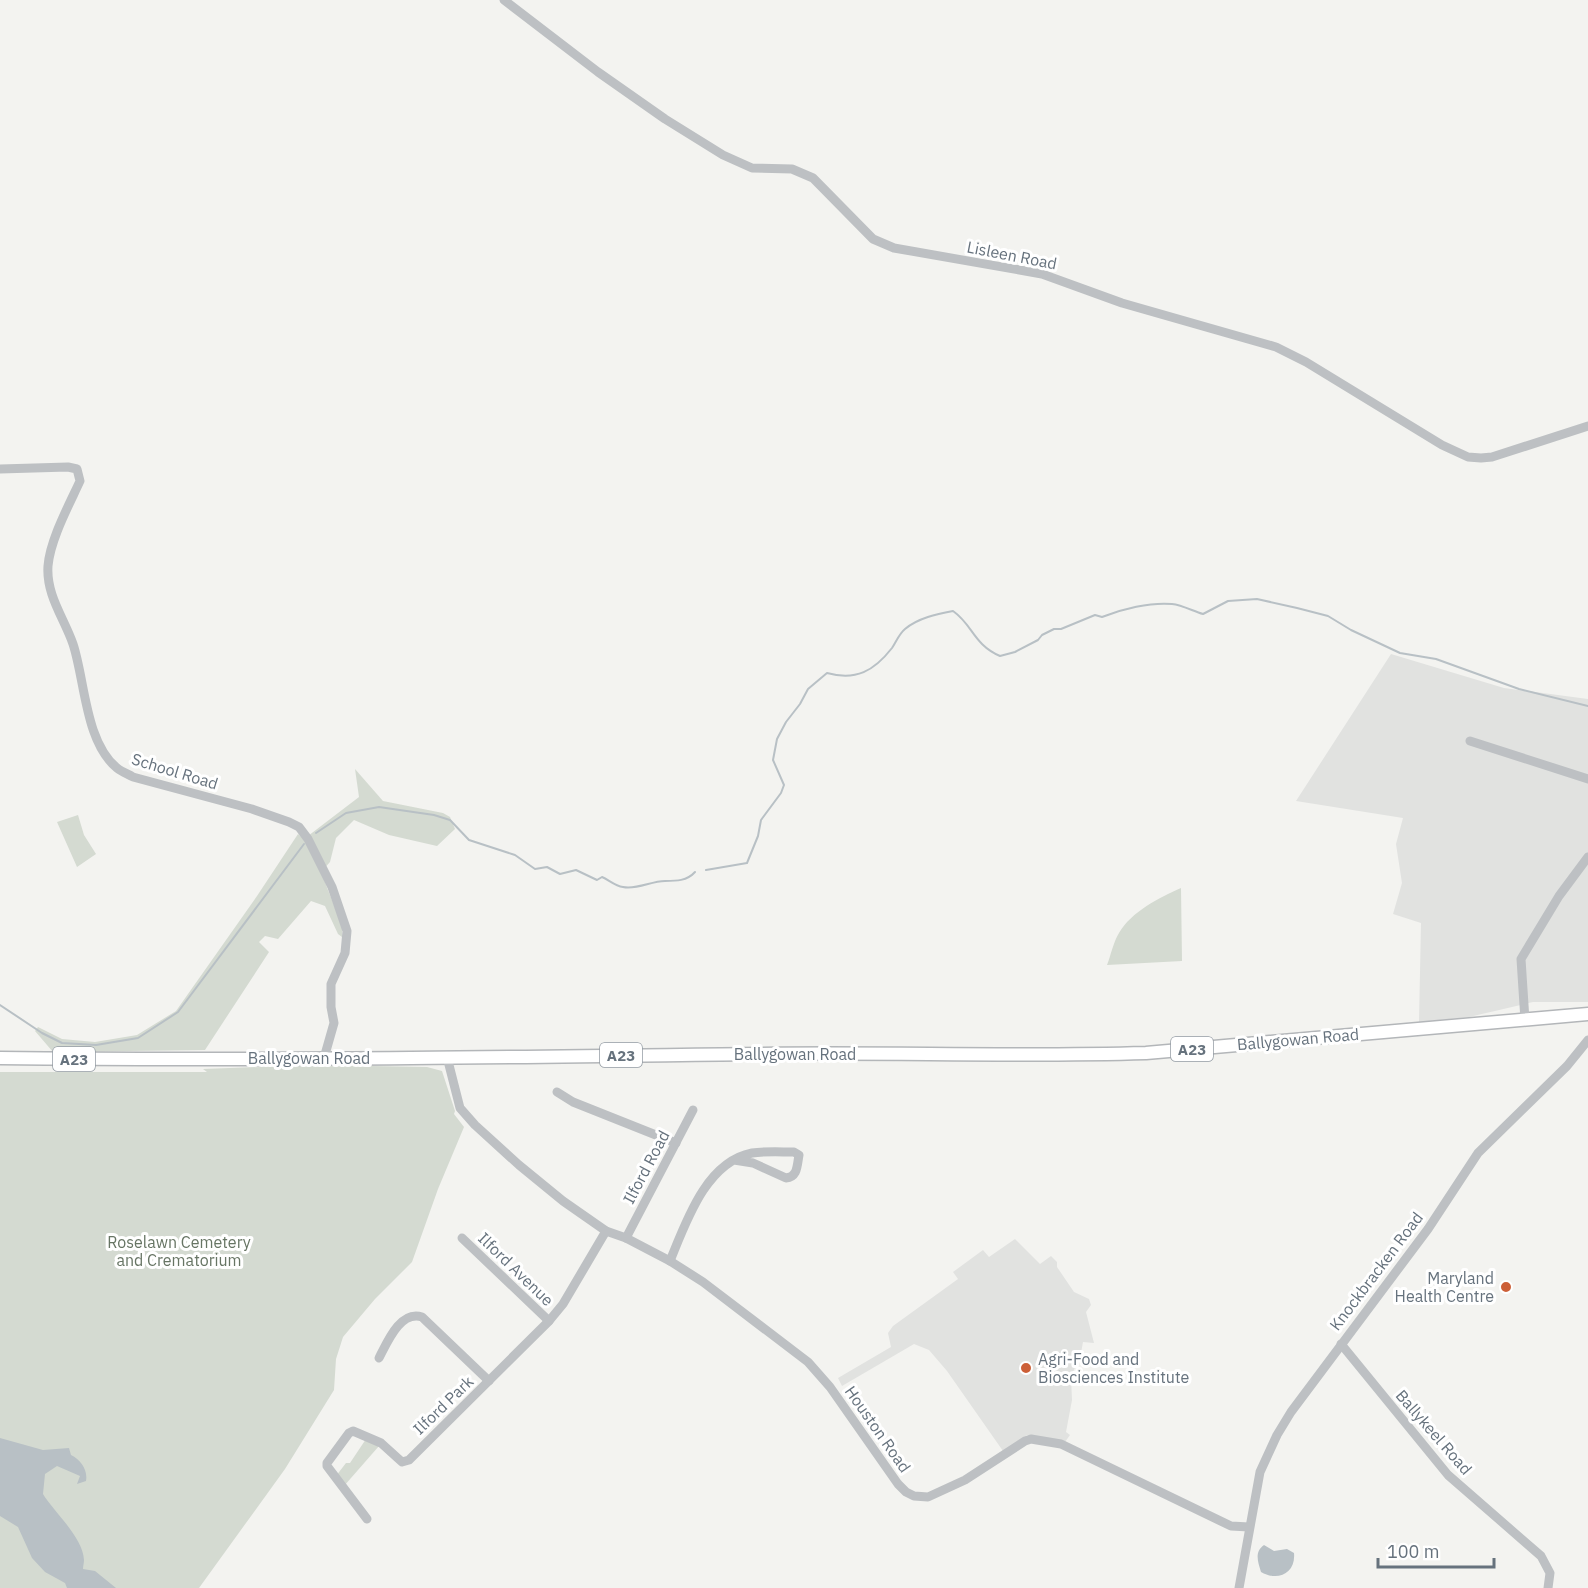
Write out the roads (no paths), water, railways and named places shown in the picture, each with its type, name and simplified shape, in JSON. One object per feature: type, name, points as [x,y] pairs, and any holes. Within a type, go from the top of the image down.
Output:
[{"type":"main road","name":"Ballygowan Road","points":[[0,1058],[760,1054],[1085,1055],[1146,1053],[1588,1014]]},
{"type":"street","name":"Lisleen Road","points":[[504,0],[598,72],[665,119],[723,155],[752,168],[792,170],[813,178],[863,230],[881,244],[1042,274],[1122,303],[1276,347],[1306,362],[1442,445],[1468,457],[1492,457],[1588,426]]},
{"type":"street","name":"School Road","points":[[0,469],[68,467],[77,469],[80,474],[81,481],[53,547],[48,564],[48,580],[51,594],[74,647],[95,735],[116,768],[133,777],[252,809],[289,822],[299,828],[308,839],[332,887],[347,931],[345,953],[331,984],[334,1023],[324,1058]]},
{"type":"street","points":[[1470,741],[1588,779]]},
{"type":"street","points":[[1525,1020],[1521,960],[1559,896],[1588,857]]},
{"type":"street","name":"Knockbracken Road","points":[[1239,1588],[1262,1467],[1291,1412],[1428,1228],[1478,1153],[1567,1066],[1588,1040]]},
{"type":"street","name":"Houston Road","points":[[447,1057],[460,1108],[466,1116],[563,1201],[606,1231],[626,1238],[670,1261],[703,1282],[808,1362],[830,1387],[898,1484],[914,1496],[928,1497],[965,1480],[1031,1439],[1061,1444],[1231,1526],[1249,1527]]},
{"type":"street","points":[[557,1092],[573,1102],[676,1143]]},
{"type":"street","name":"Ilford Road","points":[[626,1238],[693,1110]]},
{"type":"street","points":[[670,1261],[686,1222],[705,1188],[722,1167],[734,1160],[751,1153],[794,1152],[799,1155],[795,1175],[791,1178],[786,1178],[753,1163],[734,1160]]},
{"type":"street","name":"Ilford Park","points":[[367,1519],[327,1466],[348,1433],[353,1431],[368,1436],[381,1443],[398,1460],[407,1462],[549,1321],[563,1304],[606,1231]]},
{"type":"street","name":"Ilford Avenue","points":[[462,1238],[549,1321]]},
{"type":"street","points":[[379,1358],[395,1330],[407,1319],[422,1317],[489,1381]]},
{"type":"street","name":"Ballykeel Road","points":[[1341,1344],[1448,1475],[1541,1556],[1550,1573],[1548,1588]]},
{"type":"waterway","points":[[706,870],[747,863],[758,836],[761,820],[781,793],[784,785],[773,760],[777,739],[808,689],[827,673],[847,676],[864,672],[885,656],[901,633],[910,625],[928,617],[953,611],[960,616],[984,646],[1000,656],[1015,652],[1054,629],[1061,629],[1095,615],[1102,617],[1118,611],[1155,604],[1172,604],[1203,614],[1228,601],[1257,599],[1328,616],[1351,630],[1400,653],[1436,659],[1519,689],[1588,706]]},
{"type":"waterway","points":[[316,833],[346,813],[379,807],[434,815],[450,820],[469,840],[515,855],[535,869],[547,867],[560,874],[576,870],[597,880],[602,877],[628,888],[660,881],[681,880],[695,872]]},
{"type":"waterway","points":[[0,1005],[42,1033],[62,1043],[96,1045],[138,1038],[178,1012],[304,844]]},
{"type":"place","name":"Maryland Health Centre","points":[[1506,1287]]},
{"type":"place","name":"Agri-Food and Biosciences Institute","points":[[1026,1368]]},
{"type":"park label","name":"Roselawn Cemetery and Crematorium","points":[[179,1251]]}]
